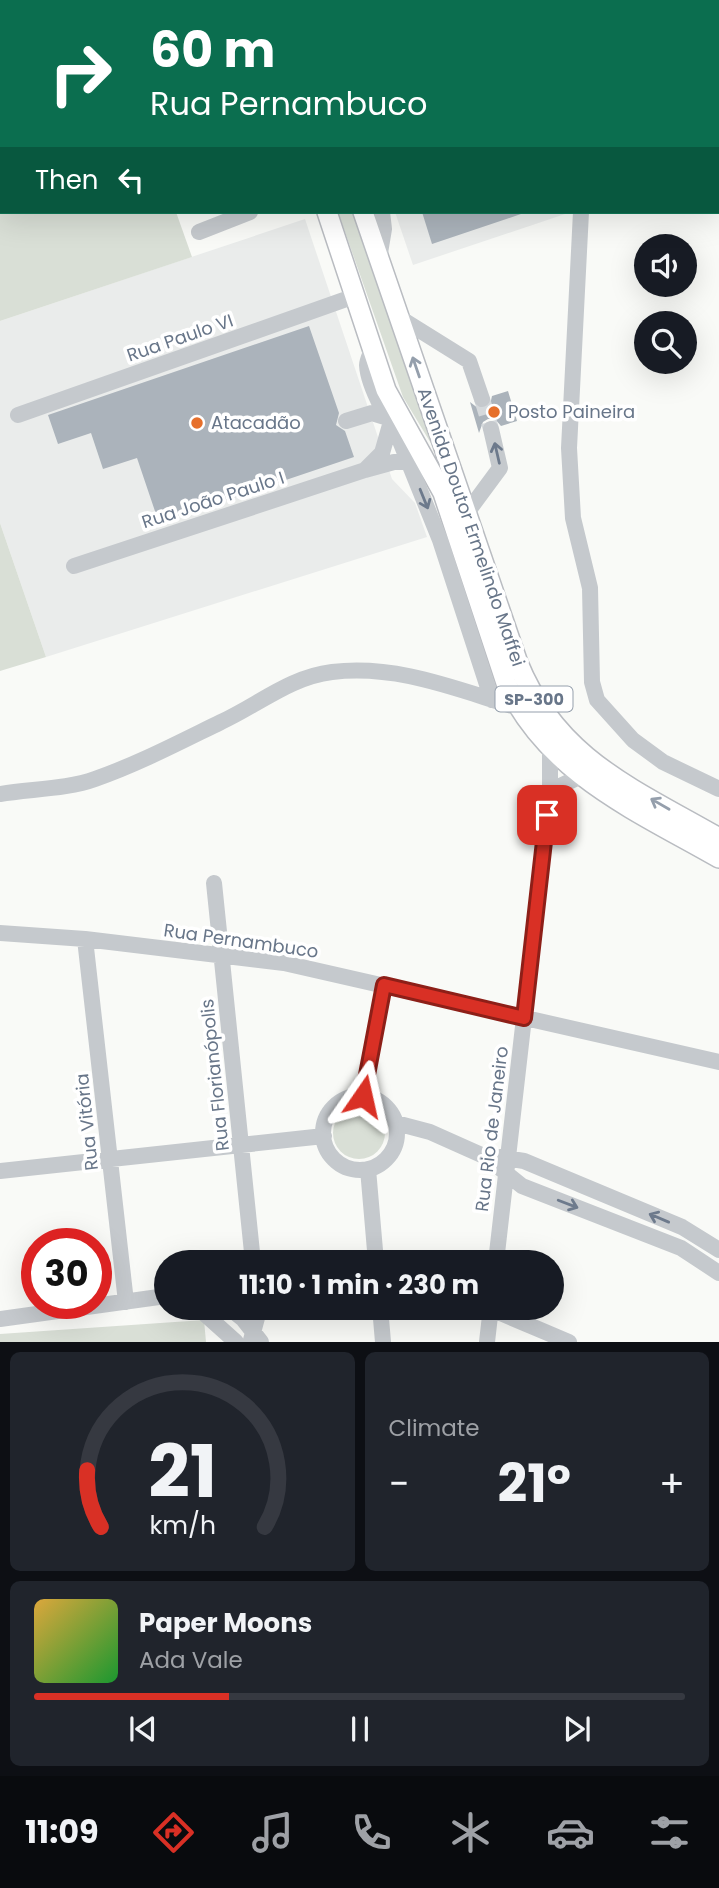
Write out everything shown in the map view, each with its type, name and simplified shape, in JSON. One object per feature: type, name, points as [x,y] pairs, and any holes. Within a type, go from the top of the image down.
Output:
[{"type":"main road","name":"Avenida Doutor Ermelindo Maffei","points":[[328,214],[391,403],[417,461],[443,493],[506,683],[519,708],[550,750],[581,776],[719,858]]},
{"type":"main road","name":"Avenida Doutor Ermelindo Maffei","points":[[364,214],[517,663],[536,702],[553,726],[592,763],[719,838]]},
{"type":"street","points":[[199,232],[245,214]]},
{"type":"street","points":[[379,258],[384,229],[382,214]]},
{"type":"street","points":[[581,214],[569,448],[573,518],[590,588],[592,682],[597,700],[633,740],[663,762],[719,789]]},
{"type":"street","name":"Rua Paulo VI","points":[[18,415],[355,296]]},
{"type":"street","points":[[400,318],[469,361],[482,399]]},
{"type":"street","points":[[372,349],[367,364],[378,397],[391,426],[417,461],[492,700]]},
{"type":"street","points":[[346,421],[366,414],[373,408],[378,397]]},
{"type":"street","points":[[366,414],[391,426]]},
{"type":"street","points":[[365,470],[382,453],[391,426]]},
{"type":"street","points":[[466,514],[500,468],[491,429]]},
{"type":"street","name":"Rua João Paulo I","points":[[74,566],[365,470],[417,461]]},
{"type":"street","points":[[0,794],[93,780],[220,723],[308,676],[332,672],[387,671],[425,679],[519,708]]},
{"type":"street","name":"Rua Rio de Janeiro","points":[[497,1250],[550,791],[550,750]]},
{"type":"street","points":[[550,791],[581,776]]},
{"type":"street","name":"Rua Florianópolis","points":[[214,883],[252,1250]]},
{"type":"street","name":"Rua Pernambuco","points":[[0,933],[85,939],[284,963],[719,1062]]},
{"type":"street","name":"Rua Vitória","points":[[85,939],[126,1302]]},
{"type":"street","points":[[363,1096],[384,985]]},
{"type":"street","points":[[363,1096],[381,1102],[390,1111],[396,1124],[397,1138],[392,1152],[382,1163],[368,1169],[352,1168],[337,1161],[329,1153],[324,1136],[327,1117],[344,1099],[363,1096]]},
{"type":"street","points":[[396,1124],[430,1132],[486,1157],[522,1186],[681,1248],[719,1273]]},
{"type":"street","points":[[0,1171],[324,1136]]},
{"type":"street","points":[[486,1157],[508,1157],[524,1161],[682,1227],[719,1250]]},
{"type":"street","points":[[368,1169],[375,1250]]},
{"type":"street","points":[[0,1319],[154,1298]]},
{"type":"street","points":[[212,1320],[236,1342]]},
{"type":"street","points":[[219,1326],[223,1320]]},
{"type":"street","points":[[240,1320],[255,1339]]},
{"type":"street","points":[[255,1339],[258,1320]]},
{"type":"street","points":[[381,1320],[383,1342]]},
{"type":"street","points":[[487,1342],[490,1320]]},
{"type":"street","points":[[519,1320],[569,1342]]},
{"type":"shaded area","points":[[0,214],[177,214],[192,257],[0,321]]},
{"type":"shaded area","points":[[339,214],[357,214],[441,460],[403,397]]},
{"type":"shaded area","points":[[396,214],[565,214],[413,265]]},
{"type":"shaded area","points":[[305,219],[392,479],[415,503],[427,537],[46,657],[0,523],[0,321]]},
{"type":"shaded area","points":[[0,523],[46,657],[0,671]]},
{"type":"shaded area","points":[[359,1107],[369,1109],[377,1115],[383,1123],[383,1143],[377,1151],[369,1157],[359,1159],[349,1157],[341,1151],[335,1143],[333,1133],[335,1123],[341,1115],[349,1109]]},
{"type":"shaded area","points":[[204,1320],[206,1342],[0,1342],[0,1334]]},
{"type":"building","points":[[423,214],[521,214],[432,244]]},
{"type":"building","name":"Atacadão","points":[[309,326],[339,413],[336,425],[345,431],[354,457],[159,523],[137,458],[103,469],[91,433],[58,444],[48,415]]},
{"type":"building","name":"Posto Paineira","points":[[508,391],[517,421],[501,426],[495,419],[488,419],[483,422],[479,433],[470,402],[479,409],[485,409],[490,405],[492,396]]},
{"type":"tunnel","points":[[482,399],[491,429]]},
{"type":"place","name":"Posto Paineira","points":[[494,412]]},
{"type":"place","name":"Atacadão","points":[[197,423]]},
{"type":"route","points":[[363,1096],[384,985],[524,1018],[547,815]]}]
